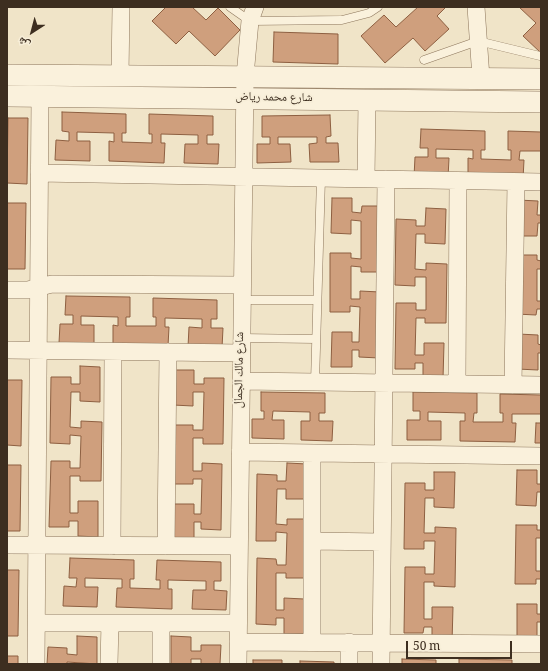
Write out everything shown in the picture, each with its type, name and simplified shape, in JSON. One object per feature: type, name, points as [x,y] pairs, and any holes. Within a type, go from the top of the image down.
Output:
[{"type":"street","points":[[120,75],[121,7]]},
{"type":"street","points":[[476,7],[481,78]]},
{"type":"street","name":"شارع مالك الجمال","points":[[238,664],[244,99],[252,14]]},
{"type":"street","name":"شارع محمد رياض","points":[[7,75],[541,79]]},
{"type":"street","name":"شارع محمد رياض","points":[[7,96],[541,102]]},
{"type":"street","points":[[36,664],[40,97]]},
{"type":"street","points":[[366,179],[367,100]]},
{"type":"street","points":[[39,173],[541,182]]},
{"type":"street","points":[[381,664],[386,180]]},
{"type":"street","points":[[457,384],[458,181]]},
{"type":"street","points":[[513,385],[516,182]]},
{"type":"street","points":[[7,290],[28,290],[52,284],[242,293]]},
{"type":"street","points":[[7,350],[168,352],[241,346]]},
{"type":"street","points":[[112,546],[113,352]]},
{"type":"street","points":[[166,546],[168,352]]},
{"type":"street","points":[[241,381],[541,385]]},
{"type":"street","points":[[240,452],[541,456]]},
{"type":"street","points":[[312,452],[312,642]]},
{"type":"street","points":[[312,541],[382,542]]},
{"type":"street","points":[[7,545],[239,546]]},
{"type":"street","points":[[36,623],[238,623]]},
{"type":"street","points":[[109,664],[110,623]]},
{"type":"street","points":[[161,623],[161,664]]},
{"type":"street","points":[[238,642],[541,644]]},
{"type":"street","points":[[349,642],[349,664]]},
{"type":"lane","points":[[230,7],[252,14],[342,20],[369,13],[378,7]]},
{"type":"lane","points":[[424,60],[478,41],[540,56]]},
{"type":"lane","points":[[315,382],[321,178]]},
{"type":"lane","points":[[242,293],[317,300]]},
{"type":"lane","points":[[241,346],[316,338]]},
{"type":"building","points":[[164,7],[192,7],[206,20],[218,8],[240,30],[215,56],[189,31],[176,44],[152,21],[165,8]]},
{"type":"building","points":[[418,7],[446,7],[437,16],[449,29],[425,51],[413,38],[385,63],[361,36],[384,15],[396,27]]},
{"type":"building","points":[[519,7],[541,7],[541,53],[523,36],[536,23]]},
{"type":"building","points":[[274,32],[338,34],[338,64],[273,62]]},
{"type":"building","points":[[62,112],[126,114],[126,133],[122,133],[122,142],[152,143],[152,134],[149,134],[149,114],[213,116],[213,135],[207,135],[207,144],[219,144],[218,164],[184,163],[185,144],[198,144],[198,135],[161,134],[161,143],[165,143],[164,163],[109,161],[109,141],[114,142],[114,133],[77,132],[77,141],[90,141],[90,161],[55,160],[56,140],[69,141],[69,132],[62,131]]},
{"type":"building","points":[[330,115],[331,136],[326,137],[326,143],[338,143],[339,162],[310,162],[309,144],[317,143],[317,137],[278,137],[278,144],[290,144],[291,162],[257,163],[257,144],[270,144],[270,137],[262,137],[262,116]]},
{"type":"building","points":[[8,118],[28,118],[27,184],[7,183]]},
{"type":"building","points":[[421,129],[485,131],[485,150],[481,150],[481,159],[511,160],[511,150],[508,150],[508,131],[541,132],[541,151],[520,151],[519,160],[524,160],[523,179],[468,178],[468,158],[473,159],[473,150],[436,149],[436,158],[449,158],[448,178],[414,177],[415,157],[428,157],[428,148],[420,148]]},
{"type":"building","points":[[332,198],[352,198],[352,212],[361,213],[362,206],[382,206],[381,272],[361,272],[361,267],[351,266],[351,299],[360,299],[360,291],[380,292],[379,358],[359,357],[359,350],[352,350],[352,367],[331,367],[332,332],[352,332],[352,342],[359,342],[360,307],[350,306],[350,312],[330,312],[330,253],[351,253],[351,258],[361,259],[361,221],[351,220],[351,234],[331,233]]},
{"type":"building","points":[[518,200],[538,201],[537,215],[541,215],[541,223],[538,223],[537,236],[517,236]]},
{"type":"building","points":[[7,203],[26,203],[25,269],[7,269]]},
{"type":"building","points":[[426,208],[446,209],[445,244],[425,243],[425,234],[416,234],[415,269],[426,270],[426,263],[447,264],[446,323],[425,323],[425,318],[416,318],[415,355],[424,355],[424,343],[444,343],[443,379],[423,378],[423,363],[415,363],[415,369],[395,369],[396,303],[416,303],[416,310],[426,310],[426,277],[415,277],[415,286],[395,285],[396,219],[416,220],[416,226],[425,226]]},
{"type":"building","points":[[517,255],[537,255],[537,260],[541,261],[541,269],[537,269],[537,301],[541,301],[541,309],[537,309],[536,315],[516,314]]},
{"type":"building","points":[[66,296],[130,297],[130,317],[126,317],[126,326],[156,326],[156,317],[153,317],[153,298],[217,300],[217,319],[211,319],[211,328],[223,328],[222,348],[188,347],[189,327],[202,328],[202,319],[165,318],[165,327],[169,327],[168,346],[113,345],[113,325],[118,326],[118,317],[81,316],[81,325],[94,325],[94,344],[59,343],[60,324],[73,324],[73,315],[65,315]]},
{"type":"building","points":[[518,334],[538,335],[538,344],[541,345],[541,353],[538,353],[538,370],[517,369]]},
{"type":"building","points":[[80,366],[100,367],[100,402],[80,401],[80,392],[71,392],[70,427],[81,428],[81,421],[102,422],[101,481],[80,481],[80,476],[70,476],[70,513],[78,513],[78,501],[98,501],[98,537],[78,536],[78,521],[69,521],[69,527],[49,527],[51,461],[70,461],[70,468],[80,468],[81,436],[70,435],[70,444],[50,443],[51,377],[71,377],[71,384],[80,384]]},
{"type":"building","points":[[174,370],[194,370],[194,384],[204,384],[204,378],[224,378],[223,444],[203,444],[203,438],[193,438],[193,471],[202,471],[202,463],[222,464],[221,530],[201,529],[201,522],[194,522],[194,539],[174,539],[174,504],[194,504],[194,514],[201,514],[202,479],[193,479],[193,484],[172,484],[173,425],[193,425],[193,430],[203,430],[204,392],[193,392],[193,406],[173,405]]},
{"type":"building","points":[[7,380],[22,380],[21,446],[7,445]]},
{"type":"building","points":[[261,392],[325,393],[325,413],[319,413],[319,421],[333,421],[332,441],[301,440],[301,421],[310,421],[310,412],[273,411],[272,420],[284,420],[284,439],[252,438],[252,419],[264,419],[264,411],[261,411]]},
{"type":"building","points":[[413,392],[477,393],[477,413],[474,413],[473,422],[503,422],[503,413],[500,413],[500,394],[541,395],[541,414],[512,414],[512,423],[516,423],[515,442],[460,441],[460,421],[465,421],[465,413],[428,412],[428,421],[441,421],[441,440],[407,440],[407,420],[420,420],[420,411],[413,411]]},
{"type":"building","points":[[536,423],[541,423],[541,443],[535,443]]},
{"type":"building","points":[[287,463],[307,464],[306,499],[286,499],[286,489],[277,489],[276,524],[287,525],[287,519],[308,519],[307,578],[286,578],[286,573],[276,573],[276,610],[284,610],[284,598],[304,599],[304,634],[284,634],[284,618],[276,618],[276,625],[256,624],[257,558],[276,559],[277,565],[286,565],[287,533],[276,532],[276,541],[256,541],[257,474],[277,475],[277,481],[286,481]]},
{"type":"building","points":[[7,465],[21,465],[20,531],[7,531]]},
{"type":"building","points":[[517,470],[537,470],[537,484],[541,484],[541,492],[537,492],[536,506],[516,505]]},
{"type":"building","points":[[434,472],[455,472],[454,508],[434,507],[434,498],[425,498],[424,533],[435,533],[435,527],[456,528],[455,587],[434,586],[434,582],[424,582],[424,619],[432,619],[432,607],[453,607],[452,643],[432,642],[432,627],[424,627],[423,633],[404,633],[405,567],[425,567],[425,574],[434,574],[435,541],[424,541],[424,549],[404,549],[405,483],[425,483],[425,490],[434,490]]},
{"type":"building","points":[[516,525],[537,525],[537,530],[541,530],[541,538],[536,538],[536,571],[541,571],[541,579],[536,579],[536,584],[515,584]]},
{"type":"building","points":[[70,558],[134,560],[134,579],[130,579],[130,588],[160,589],[160,580],[156,580],[157,560],[221,562],[221,581],[214,581],[214,590],[227,591],[226,610],[192,609],[193,590],[206,590],[206,581],[168,580],[168,589],[172,589],[172,609],[116,607],[117,588],[122,588],[122,579],[85,578],[85,587],[98,587],[97,607],[63,606],[64,586],[76,587],[77,578],[69,578]]},
{"type":"building","points":[[7,570],[19,570],[18,636],[7,636]]},
{"type":"building","points":[[517,604],[537,604],[537,614],[541,614],[541,622],[537,622],[537,639],[517,639]]},
{"type":"building","points":[[77,636],[97,637],[97,664],[67,662],[67,664],[47,664],[48,647],[67,648],[67,654],[77,655]]},
{"type":"building","points":[[171,636],[191,637],[191,651],[201,651],[201,645],[221,645],[220,664],[201,664],[201,659],[191,659],[191,664],[171,664]]},
{"type":"building","points":[[7,656],[18,656],[18,664],[7,664]]},
{"type":"building","points":[[402,659],[436,660],[436,664],[402,664]]},
{"type":"building","points":[[459,659],[512,660],[512,664],[459,664]]},
{"type":"building","points":[[253,660],[282,660],[282,664],[253,664]]},
{"type":"building","points":[[300,661],[334,662],[334,664],[300,664]]}]
